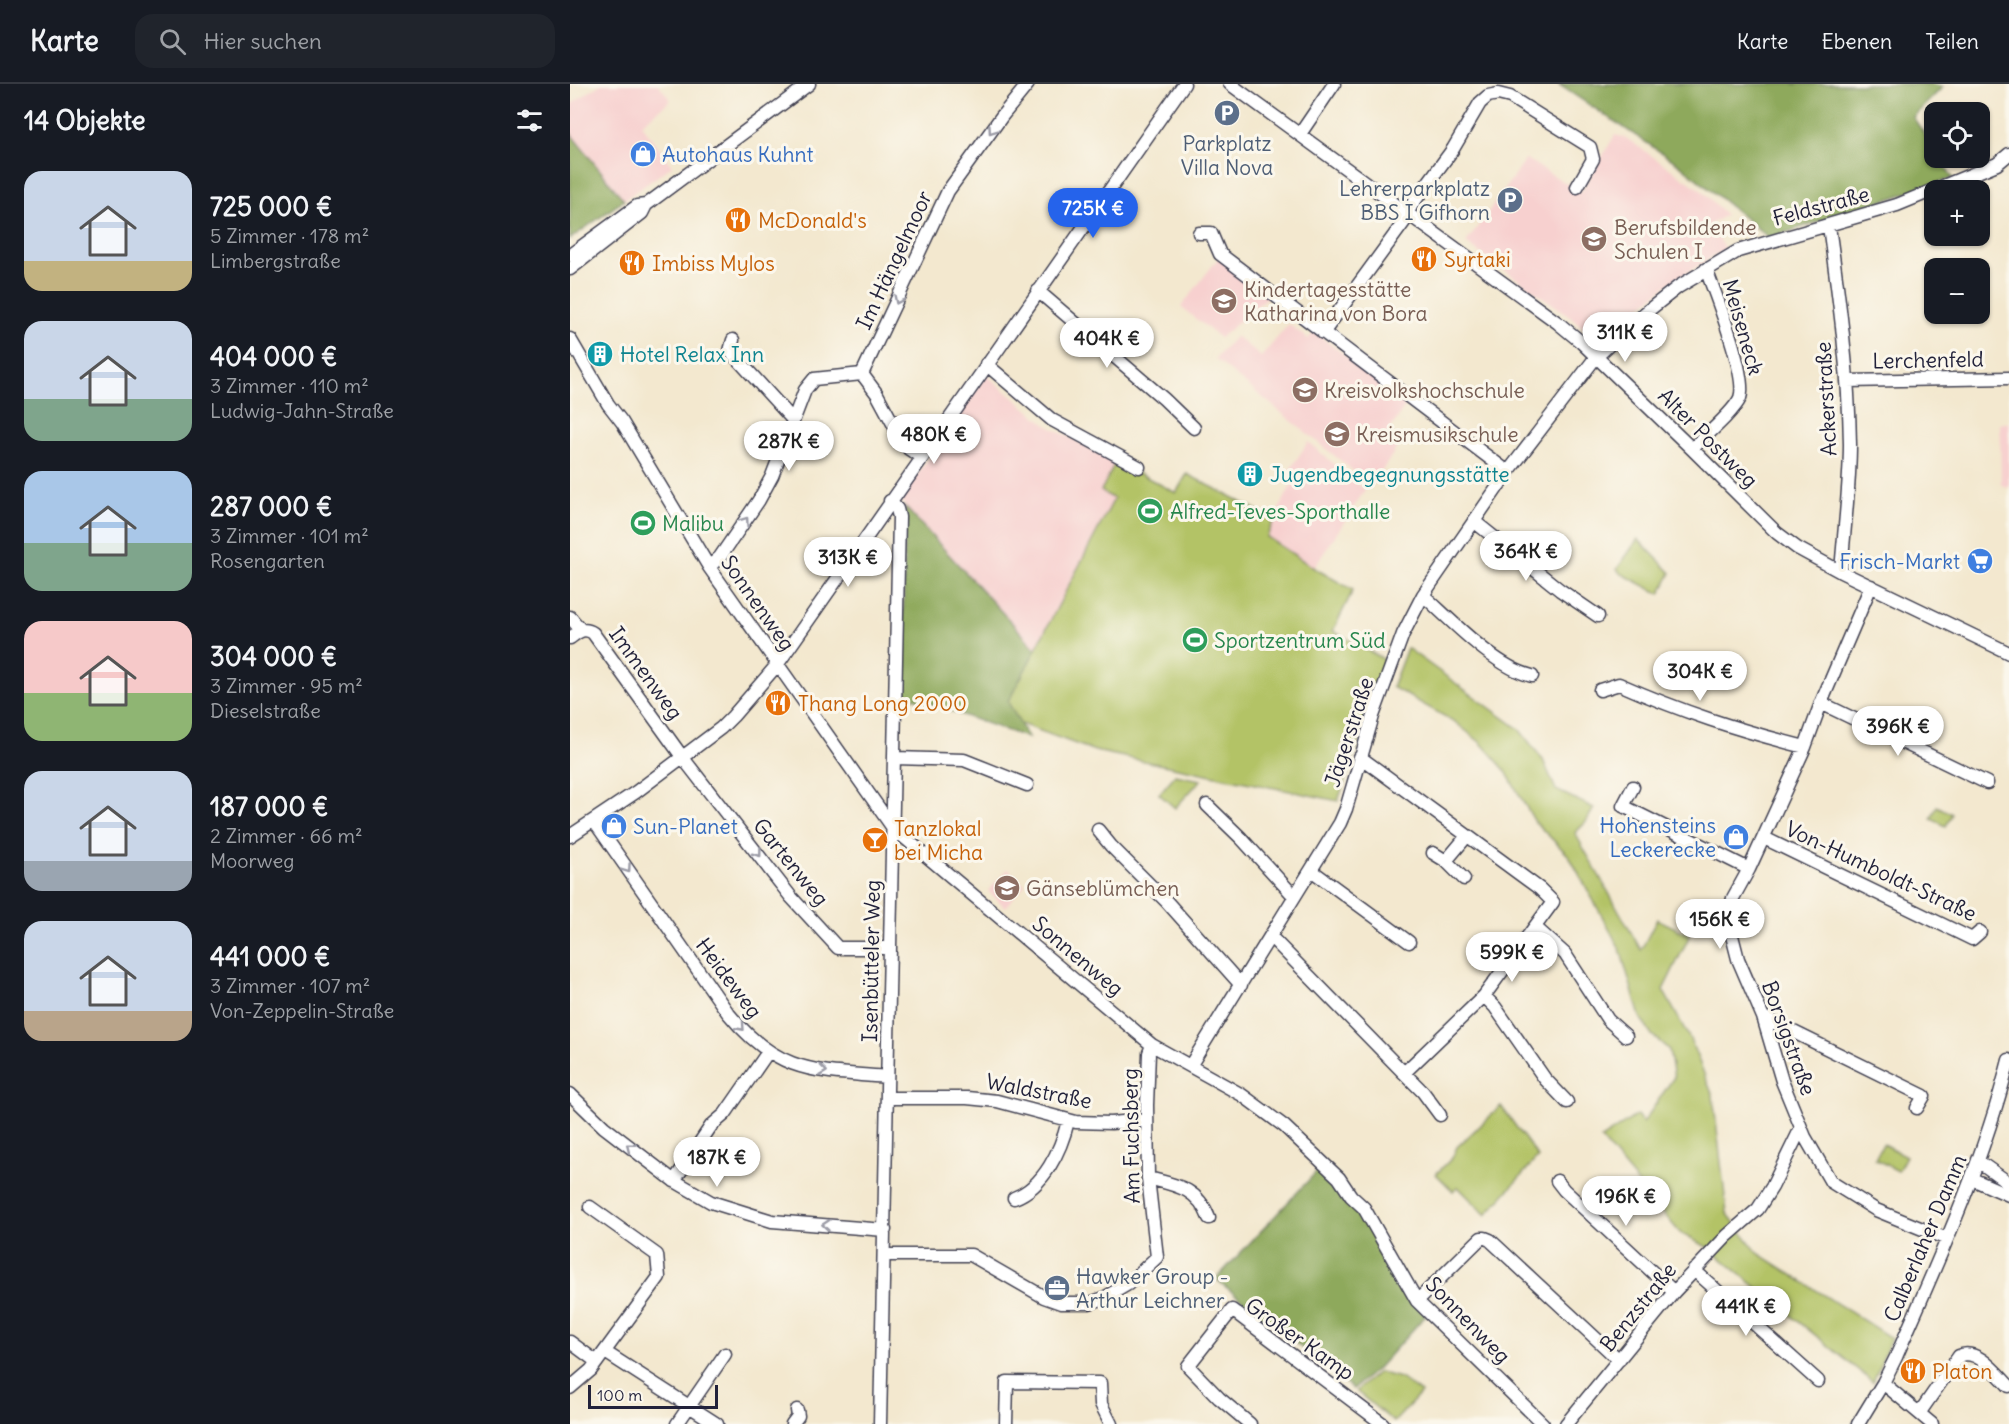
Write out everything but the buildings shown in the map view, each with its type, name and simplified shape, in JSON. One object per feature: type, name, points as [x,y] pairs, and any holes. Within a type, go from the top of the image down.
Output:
[{"type":"street","points":[[570,269],[642,213],[646,205],[809,84]]},
{"type":"street","name":"Im Hängelmoor","points":[[862,374],[948,191],[1028,84]]},
{"type":"street","points":[[570,836],[683,758],[733,716],[777,664],[1184,84]]},
{"type":"street","name":"Alter Postweg","points":[[1230,84],[1558,323],[1692,448],[1777,533],[1797,548],[1841,572],[2009,653]]},
{"type":"street","points":[[1300,134],[1334,84]]},
{"type":"street","points":[[1323,333],[1404,222],[1453,149],[1480,103],[1488,96],[1498,94],[1510,97],[1590,147],[1593,159],[1576,187]]},
{"type":"street","name":"Feldstraße","points":[[1596,357],[1678,286],[1738,250],[1897,205],[1997,164],[2009,154]]},
{"type":"street","points":[[570,255],[637,206],[646,205]]},
{"type":"street","name":"Ackerstraße","points":[[1829,226],[1847,381],[1850,446],[1841,572]]},
{"type":"street","points":[[1199,233],[1211,233],[1220,254],[1508,472]]},
{"type":"street","name":"Meiseneck","points":[[1692,448],[1734,408],[1740,398],[1742,386],[1728,331],[1706,269]]},
{"type":"street","points":[[1038,291],[1164,399],[1194,428]]},
{"type":"street","name":"Sonnenweg","points":[[570,339],[597,387],[622,422],[709,567],[892,828],[1152,1045],[1242,1095],[1284,1126],[1339,1178],[1351,1196],[1364,1208],[1418,1301],[1543,1424]]},
{"type":"street","points":[[733,340],[730,351],[794,420]]},
{"type":"street","name":"Jägerstraße","points":[[1190,1066],[1343,816],[1359,758],[1400,643],[1423,595],[1508,472],[1596,357]]},
{"type":"street","points":[[986,364],[1052,420],[1139,466]]},
{"type":"street","points":[[709,567],[720,557],[759,500],[772,476],[805,390],[814,379],[862,374],[878,394],[903,442],[921,457]]},
{"type":"street","name":"Lerchenfeld","points":[[1847,381],[2009,378]]},
{"type":"street","name":"Isenbütteler Weg","points":[[880,1424],[899,517],[897,509],[890,501]]},
{"type":"street","points":[[1475,522],[1560,590],[1598,616]]},
{"type":"street","name":"Borsigstraße","points":[[1871,586],[1821,703],[1805,747],[1764,838],[1733,898],[1728,920],[1738,959],[1763,1017],[1782,1081],[1801,1128],[1831,1182],[1876,1210],[1947,1239]]},
{"type":"street","points":[[1423,595],[1477,643],[1517,672],[1532,676]]},
{"type":"street","points":[[570,617],[581,630]]},
{"type":"street","name":"Immenweg","points":[[570,638],[581,630],[594,633],[683,758]]},
{"type":"street","points":[[1600,690],[1619,684],[1703,719],[1747,733],[1805,747]]},
{"type":"street","points":[[1821,703],[1987,783]]},
{"type":"street","name":"Gartenweg","points":[[683,758],[791,897],[837,948],[890,948]]},
{"type":"street","points":[[895,758],[964,760],[1028,785]]},
{"type":"street","points":[[1359,758],[1553,902],[1484,996],[1404,1073]]},
{"type":"street","points":[[1633,787],[1623,806],[1749,869]]},
{"type":"street","points":[[1208,805],[1294,896]]},
{"type":"street","name":"Heideweg","points":[[594,821],[728,1013],[741,1029],[768,1053],[792,1065],[806,1068],[887,1077]]},
{"type":"street","points":[[1098,830],[1167,902],[1241,985]]},
{"type":"street","points":[[1446,861],[1467,836]]},
{"type":"street","name":"Von-Humboldt-Straße","points":[[1764,838],[1972,939],[1980,932]]},
{"type":"street","points":[[1433,853],[1446,861],[1464,879]]},
{"type":"street","points":[[1311,870],[1409,942]]},
{"type":"street","points":[[1535,927],[1565,954],[1608,1020],[1626,1036]]},
{"type":"street","points":[[1271,937],[1423,1092],[1440,1115]]},
{"type":"street","points":[[1484,996],[1495,1007],[1545,1079],[1567,1102]]},
{"type":"street","points":[[1763,1017],[1924,1096],[1917,1108]]},
{"type":"street","name":"Am Fuchsberg","points":[[885,1255],[971,1255],[1044,1297],[1061,1303],[1090,1303],[1128,1284],[1157,1257],[1148,1178],[1149,1053],[1152,1045]]},
{"type":"street","points":[[674,1180],[711,1126],[725,1114],[768,1053]]},
{"type":"street","name":"Calberlaher Damm","points":[[1858,1424],[1883,1383],[1972,1179],[2009,1060]]},
{"type":"street","points":[[570,1094],[604,1127],[674,1180],[711,1202],[772,1221],[885,1230]]},
{"type":"street","name":"Waldstraße","points":[[887,1098],[967,1098],[997,1101],[1068,1121],[1111,1123],[1147,1120]]},
{"type":"street","points":[[1014,1198],[1032,1188],[1045,1173],[1064,1139],[1068,1121]]},
{"type":"street","name":"Benzstraße","points":[[1566,1424],[1674,1292],[1758,1209],[1772,1187],[1801,1128]]},
{"type":"street","points":[[1978,1161],[2009,1183]]},
{"type":"street","points":[[1148,1178],[1184,1187],[1204,1205],[1209,1218]]},
{"type":"street","points":[[1972,1179],[2009,1195]]},
{"type":"street","points":[[1557,1181],[1674,1292]]},
{"type":"street","points":[[570,1388],[580,1382],[601,1357],[659,1277],[657,1255],[590,1207]]},
{"type":"street","points":[[1418,1301],[1481,1238],[1485,1238],[1490,1240],[1619,1360]]},
{"type":"street","points":[[1694,1270],[1818,1381]]},
{"type":"street","name":"Großer Kamp","points":[[1250,1424],[1219,1398],[1188,1366],[1232,1310],[1383,1424]]},
{"type":"street","points":[[570,1342],[601,1357],[717,1424]]},
{"type":"street","points":[[1920,1412],[1959,1356],[1967,1353],[1977,1356],[2009,1386]]},
{"type":"street","points":[[677,1424],[724,1354]]},
{"type":"street","points":[[1006,1424],[1007,1382],[1018,1382],[1100,1383],[1101,1404],[1111,1424]]},
{"type":"street","points":[[1883,1383],[1932,1424]]},
{"type":"street","points":[[792,1424],[798,1416],[797,1410]]},
{"type":"shaded area","points":[[601,84],[658,84],[671,100],[641,124],[672,166],[624,200],[570,133],[570,105]]},
{"type":"shaded area","name":"Berufsbildende Schulen I","points":[[1615,135],[1626,138],[1701,190],[1726,215],[1710,224],[1725,249],[1670,283],[1599,339],[1595,339],[1571,317],[1466,243],[1526,159],[1581,192]]},
{"type":"shaded area","name":"Kindertagesstätte Katharina von Bora","points":[[1219,257],[1270,295],[1220,338],[1181,307]]},
{"type":"shaded area","points":[[1289,324],[1308,339],[1314,332],[1408,402],[1385,437],[1398,446],[1372,486],[1215,359],[1236,336],[1261,357]]},
{"type":"shaded area","points":[[986,375],[1048,426],[1116,461],[1101,490],[1114,499],[1036,649],[905,507],[901,498]]},
{"type":"shaded area","points":[[2000,423],[2009,423],[2009,487],[2001,485]]},
{"type":"shaded area","points":[[1308,442],[1365,490],[1314,568],[1267,537],[1293,482],[1287,474]]},
{"type":"shaded area","name":"Gänseblümchen","points":[[1008,869],[1025,885],[1005,907],[988,891]]},
{"type":"green space","points":[[1558,84],[1932,84],[1943,87],[1928,102],[1924,102],[1924,106],[1913,117],[1924,134],[1924,168],[1946,168],[1953,178],[1924,180],[1924,187],[1769,238],[1680,165]]},
{"type":"green space","points":[[570,133],[624,200],[570,239]]},
{"type":"green space","name":"Sportzentrum Süd","points":[[1116,461],[1176,493],[1187,474],[1274,519],[1267,537],[1353,590],[1333,631],[1387,661],[1338,801],[1095,751],[1018,723],[1008,702],[1114,499],[1101,491]]},
{"type":"green space","points":[[905,507],[1036,649],[1008,702],[1028,738],[902,694]]},
{"type":"green space","points":[[1638,539],[1671,573],[1660,594],[1620,573],[1617,569]]},
{"type":"green space","points":[[1407,648],[1519,729],[1543,760],[1556,790],[1594,808],[1586,822],[1575,833],[1641,950],[1657,919],[1690,935],[1663,990],[1690,1039],[1713,1096],[1727,1213],[1758,1253],[1891,1338],[1873,1382],[1707,1247],[1680,1233],[1601,1139],[1637,1115],[1643,1123],[1674,1077],[1669,1050],[1650,1033],[1640,1017],[1620,949],[1569,856],[1535,822],[1505,770],[1481,743],[1455,722],[1392,687]]},
{"type":"green space","points":[[1175,775],[1201,780],[1175,808],[1159,794]]},
{"type":"green space","points":[[1937,806],[1952,814],[1946,826],[1931,819]]},
{"type":"green space","points":[[1501,1106],[1538,1157],[1486,1215],[1458,1187],[1453,1191],[1436,1174],[1452,1158],[1457,1147]]},
{"type":"green space","points":[[1883,1144],[1906,1156],[1898,1171],[1875,1159]]},
{"type":"green space","points":[[1320,1168],[1371,1226],[1405,1295],[1426,1315],[1379,1367],[1353,1389],[1216,1279]]},
{"type":"green space","points":[[1378,1372],[1400,1378],[1421,1393],[1394,1422],[1356,1391]]},
{"type":"place","name":"Parkplatz Villa Nova","points":[[1227,113]]},
{"type":"place","name":"Autohaus Kuhnt","points":[[643,154]]},
{"type":"place","name":"Lehrerparkplatz BBS I Gifhorn","points":[[1510,200]]},
{"type":"place","name":"McDonald's","points":[[738,220]]},
{"type":"place","name":"Berufsbildende Schulen I","points":[[1594,239]]},
{"type":"place","name":"Syrtaki","points":[[1424,259]]},
{"type":"place","name":"Imbiss Mylos","points":[[632,263]]},
{"type":"place","name":"Kindertagesstätte Katharina von Bora","points":[[1224,301]]},
{"type":"place","name":"Hotel Relax Inn","points":[[600,354]]},
{"type":"place","name":"Kreisvolkshochschule","points":[[1305,390]]},
{"type":"place","name":"Kreismusikschule","points":[[1337,434]]},
{"type":"place","name":"Jugendbegegnungsstätte","points":[[1250,474]]},
{"type":"place","name":"Alfred-Teves-Sporthalle","points":[[1150,511]]},
{"type":"place","name":"Malibu","points":[[643,523]]},
{"type":"place","name":"Frisch-Markt","points":[[1980,561]]},
{"type":"place","name":"Sportzentrum Süd","points":[[1195,640]]},
{"type":"place","name":"Thang Long 2000","points":[[778,703]]},
{"type":"place","name":"Sun-Planet","points":[[614,826]]},
{"type":"place","name":"Hohensteins Leckerecke","points":[[1736,837]]},
{"type":"place","name":"Tanzlokal bei Micha","points":[[875,840]]},
{"type":"place","name":"Gänseblümchen","points":[[1007,888]]},
{"type":"place","name":"Hawker Group - Arthur Leichner","points":[[1057,1288]]},
{"type":"place","name":"Platon","points":[[1913,1371]]}]
